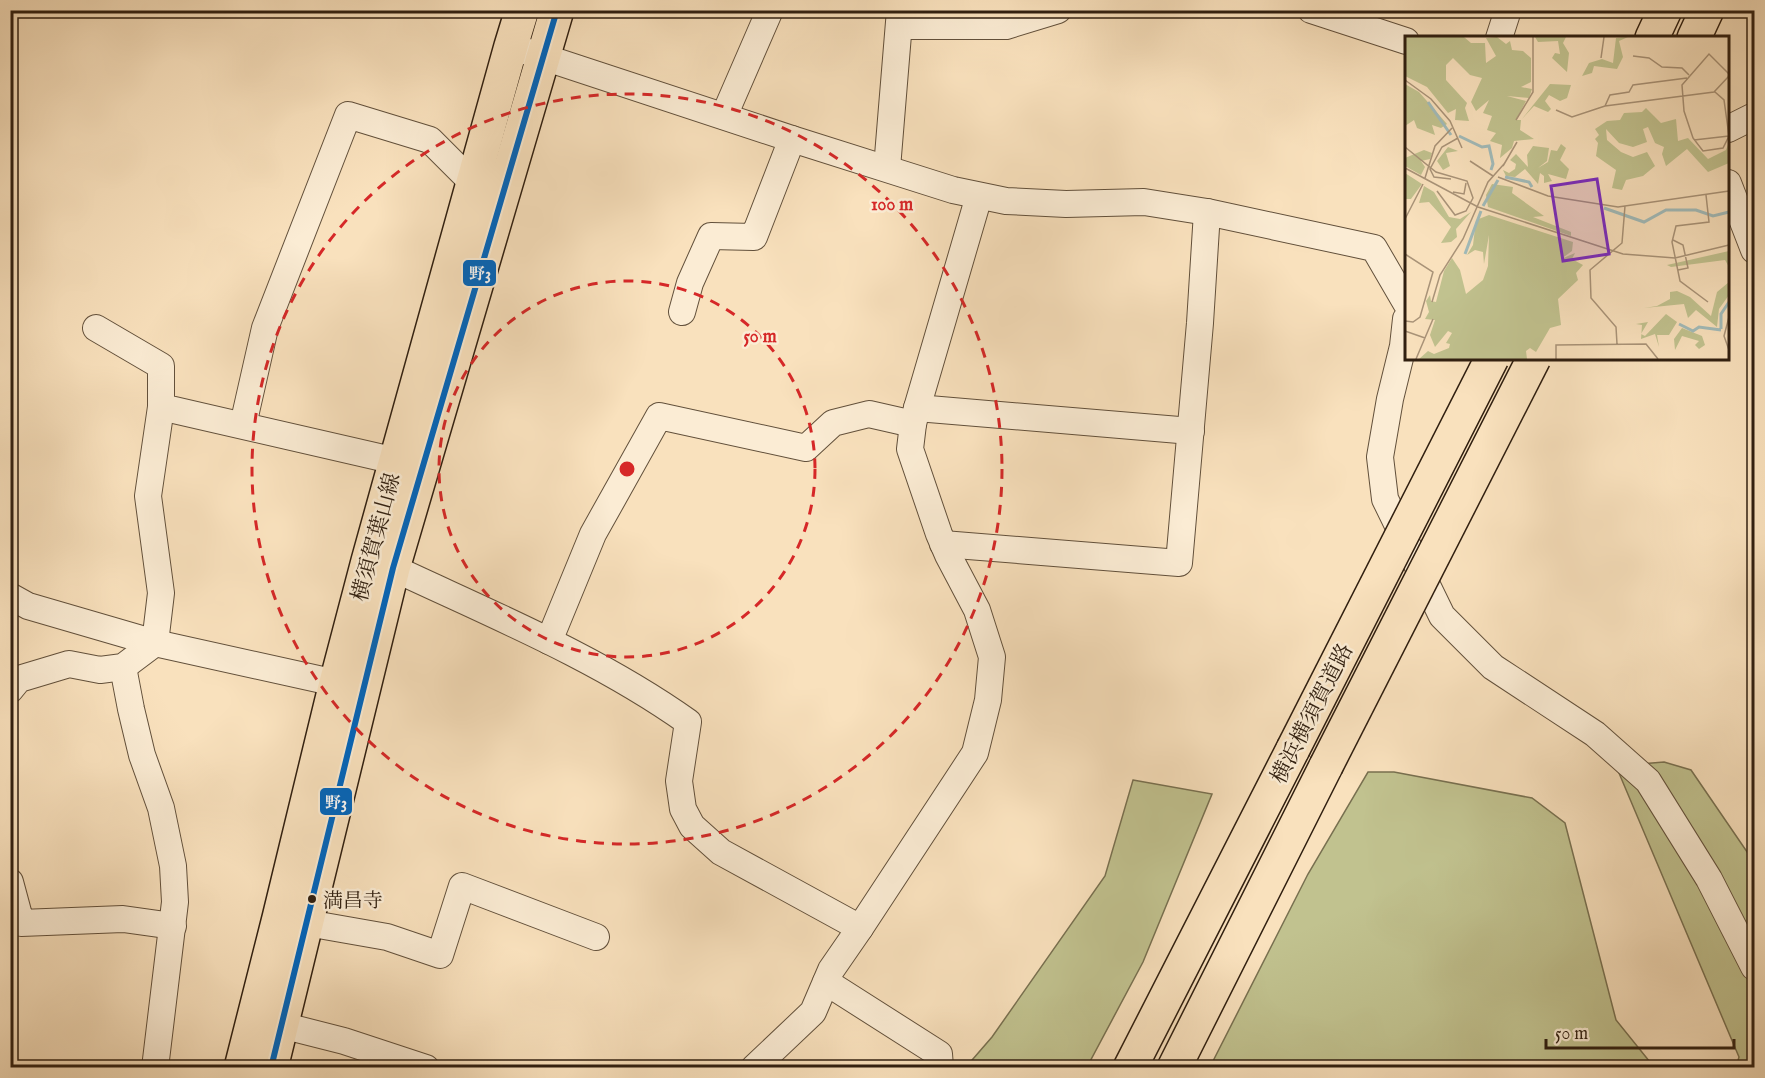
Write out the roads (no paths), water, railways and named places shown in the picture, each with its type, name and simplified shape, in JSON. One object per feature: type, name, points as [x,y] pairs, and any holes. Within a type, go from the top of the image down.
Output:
[{"type":"main road","name":"横須賀葉山線","points":[[241,1068],[268,1022],[381,564],[396,461],[522,10]]},
{"type":"main road","name":"横須賀葉山線","points":[[292,921],[336,682],[381,564],[557,10]]},
{"type":"main road","points":[[1653,36],[1665,10]]},
{"type":"main road","points":[[1695,36],[1707,10]]},
{"type":"main road","name":"横浜横須賀道路","points":[[1130,1068],[1491,360]]},
{"type":"main road","name":"横浜横須賀道路","points":[[1174,1068],[1533,360]]},
{"type":"main road","name":"横須賀葉山線","points":[[268,1022],[271,1068]]},
{"type":"street","points":[[724,116],[770,10]]},
{"type":"street","points":[[886,168],[899,18],[1006,26],[1025,15],[1058,10]]},
{"type":"street","points":[[1311,10],[1349,16],[1405,40]]},
{"type":"street","points":[[1500,36],[1508,10]]},
{"type":"street","points":[[511,46],[953,190],[1006,201],[1066,204],[1144,202],[1207,212],[1374,248],[1405,300]]},
{"type":"street","points":[[243,425],[265,328],[348,115],[430,140],[472,183]]},
{"type":"street","points":[[1729,129],[1755,116]]},
{"type":"street","points":[[682,312],[690,283],[711,236],[754,237],[792,139]]},
{"type":"street","points":[[1729,185],[1755,250]]},
{"type":"street","points":[[754,1068],[813,1012],[831,970],[975,753],[988,700],[992,657],[977,610],[943,544],[910,450],[915,416],[979,196]]},
{"type":"street","points":[[943,544],[1179,563],[1200,323],[1207,212]]},
{"type":"street","points":[[10,690],[19,679],[69,664],[100,670],[123,668],[155,644],[161,593],[148,496],[161,407],[161,366],[96,328]]},
{"type":"street","points":[[1405,346],[1390,399],[1380,457],[1386,498],[1442,616],[1492,667],[1595,734],[1648,781],[1709,879],[1755,967]]},
{"type":"street","points":[[161,407],[396,461]]},
{"type":"street","points":[[549,641],[593,534],[659,416],[806,448],[833,423],[869,414],[1191,431]]},
{"type":"street","points":[[381,564],[549,641],[655,699],[688,722],[679,781],[683,809],[692,826],[721,852],[860,928]]},
{"type":"street","points":[[10,596],[28,606],[155,644],[336,682]]},
{"type":"street","points":[[123,668],[130,710],[142,755],[161,808],[173,866],[175,902],[173,926],[154,1068]]},
{"type":"street","points":[[10,882],[21,923],[123,919],[173,926]]},
{"type":"street","points":[[292,921],[387,937],[440,955],[462,886],[596,937]]},
{"type":"street","points":[[826,981],[939,1054],[940,1067]]},
{"type":"street","points":[[268,1022],[344,1041],[426,1068]]},
{"type":"place","name":"満昌寺","points":[[312,899]]}]
